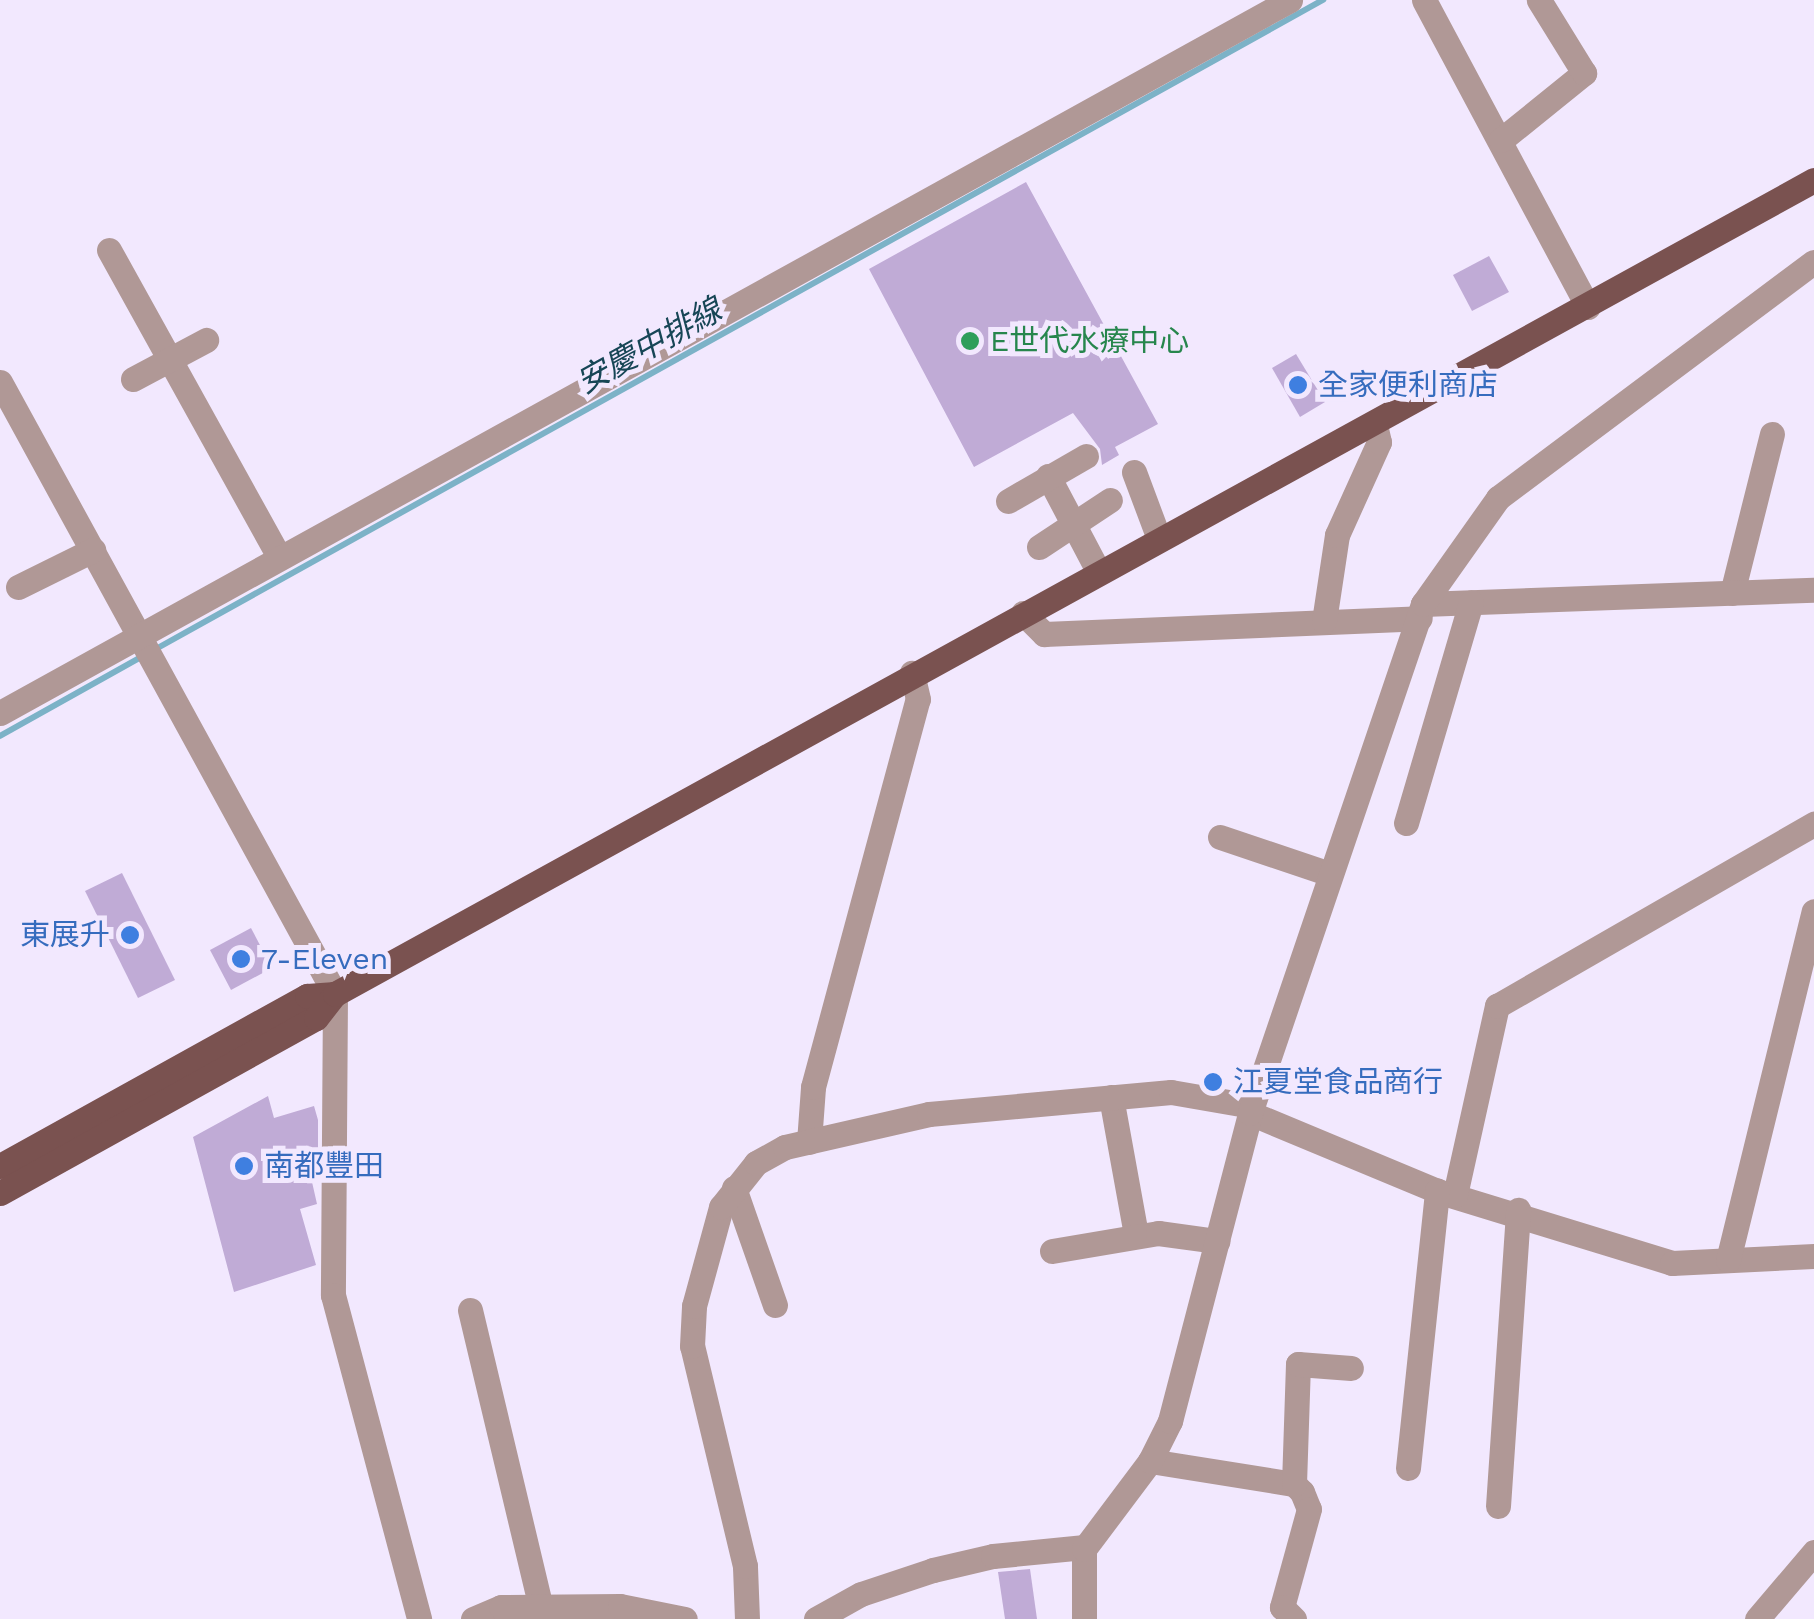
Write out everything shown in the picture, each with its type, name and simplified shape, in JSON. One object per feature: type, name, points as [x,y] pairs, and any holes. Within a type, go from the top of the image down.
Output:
[{"type":"main road","points":[[0,1192],[316,1018],[334,994],[1097,569],[1375,424],[1814,180]]},
{"type":"main road","points":[[0,1166],[307,996],[334,994]]},
{"type":"street","points":[[0,713],[1290,0]]},
{"type":"street","points":[[1424,0],[1588,307]]},
{"type":"street","points":[[1500,140],[1584,72],[1538,0]]},
{"type":"street","points":[[109,250],[279,557]]},
{"type":"street","points":[[1084,1619],[1085,1547],[1150,1462],[1170,1421],[1251,1110],[1421,611],[1498,498],[1814,262]]},
{"type":"street","points":[[133,379],[168,356],[206,340]]},
{"type":"street","points":[[0,382],[334,994],[333,1295],[419,1619]]},
{"type":"street","points":[[1324,620],[1337,535],[1379,442],[1375,424]]},
{"type":"street","points":[[1732,593],[1772,434]]},
{"type":"street","points":[[1008,501],[1086,456]]},
{"type":"street","points":[[1134,472],[1159,539]]},
{"type":"street","points":[[1048,476],[1097,569]]},
{"type":"street","points":[[1039,547],[1110,500]]},
{"type":"street","points":[[18,587],[94,550]]},
{"type":"street","points":[[1023,612],[1044,634],[1324,620],[1472,602],[1814,590]]},
{"type":"street","points":[[1406,823],[1472,602]]},
{"type":"street","points":[[809,1142],[813,1087],[918,699],[912,673]]},
{"type":"street","points":[[1408,1468],[1446,1193],[1497,1006],[1814,824]]},
{"type":"street","points":[[1220,837],[1330,874]]},
{"type":"street","points":[[1728,1260],[1814,911]]},
{"type":"street","points":[[746,1619],[745,1566],[692,1346],[694,1306],[712,1235],[734,1188],[756,1163],[809,1142],[929,1114],[1171,1092],[1251,1110],[1446,1193],[1518,1210],[1672,1263],[1814,1256]]},
{"type":"street","points":[[1111,1098],[1136,1235]]},
{"type":"street","points":[[734,1188],[774,1305]]},
{"type":"street","points":[[1498,1506],[1518,1210]]},
{"type":"street","points":[[1052,1251],[1136,1235],[1217,1242]]},
{"type":"street","points":[[470,1310],[540,1607]]},
{"type":"street","points":[[1294,1619],[1282,1607],[1308,1509],[1294,1484],[1298,1364],[1351,1368]]},
{"type":"street","points":[[1150,1462],[1294,1484]]},
{"type":"street","points":[[816,1619],[861,1594],[932,1570],[993,1556],[1085,1547]]},
{"type":"street","points":[[1757,1619],[1814,1552]]},
{"type":"street","points":[[474,1619],[500,1608],[620,1606],[685,1619]]},
{"type":"building","points":[[1026,182],[1158,424],[1115,447],[1119,455],[1102,465],[1100,449],[1073,413],[974,467],[869,269]]},
{"type":"building","points":[[1489,256],[1509,292],[1472,311],[1453,275]]},
{"type":"building","name":"全家便利商店","points":[[1296,354],[1325,402],[1300,417],[1272,368]]},
{"type":"building","name":"東展升","points":[[122,873],[175,980],[138,998],[85,891]]},
{"type":"building","name":"7-Eleven","points":[[251,928],[272,968],[231,990],[210,950]]},
{"type":"building","name":"南都豐田","points":[[268,1096],[274,1118],[314,1106],[318,1120],[318,1148],[305,1151],[317,1204],[300,1209],[316,1265],[234,1292],[193,1137]]},
{"type":"building","points":[[1030,1569],[1037,1619],[1005,1619],[998,1572]]},
{"type":"waterway","name":"安慶中排線","points":[[154,650],[1323,0]]},
{"type":"waterway","name":"安慶中排線","points":[[0,736],[143,656]]},
{"type":"place","name":"E世代水療中心","points":[[970,341]]},
{"type":"place","name":"全家便利商店","points":[[1298,385]]},
{"type":"place","name":"東展升","points":[[130,935]]},
{"type":"place","name":"7-Eleven","points":[[241,959]]},
{"type":"place","name":"江夏堂食品商行","points":[[1213,1082]]},
{"type":"place","name":"南都豐田","points":[[244,1166]]}]
